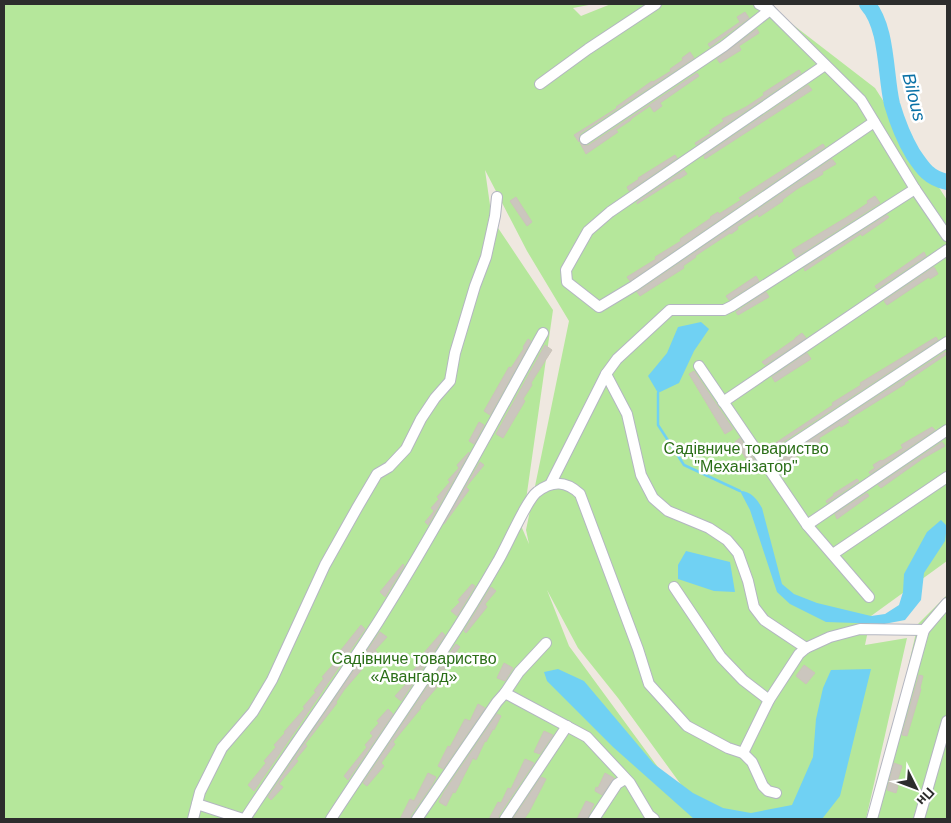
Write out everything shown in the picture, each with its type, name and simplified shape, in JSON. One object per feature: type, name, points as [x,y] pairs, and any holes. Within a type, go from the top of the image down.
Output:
[{"type":"street","points":[[540,84],[588,49],[656,4]]},
{"type":"street","points":[[759,4],[770,10],[861,100],[915,189],[947,236]]},
{"type":"street","points":[[585,139],[724,46],[770,10]]},
{"type":"street","points":[[825,65],[595,224],[588,231],[566,270],[567,282],[599,307],[642,280],[874,122]]},
{"type":"street","points":[[551,483],[606,374],[616,359],[670,310],[724,310],[915,189]]},
{"type":"street","points":[[193,819],[200,792],[222,748],[253,712],[272,680],[326,565],[357,508],[378,474],[389,467],[406,449],[421,419],[435,398],[450,382],[455,353],[475,286],[486,257],[497,197]]},
{"type":"street","points":[[723,402],[947,250]]},
{"type":"street","points":[[197,804],[244,819],[377,622],[465,476],[543,333]]},
{"type":"street","points":[[764,463],[947,342]]},
{"type":"street","points":[[699,366],[808,525],[869,597]]},
{"type":"street","points":[[606,374],[627,414],[642,475],[653,498],[668,511],[709,528],[727,540],[738,553],[748,581],[754,607],[764,620],[806,648]]},
{"type":"street","points":[[808,525],[947,430]]},
{"type":"street","points":[[833,554],[947,477]]},
{"type":"street","points":[[331,819],[380,743],[408,705],[499,561],[535,493],[551,483],[561,482],[580,494],[638,649],[649,684],[687,726],[728,748],[743,752],[752,762],[763,786],[768,791],[776,793]]},
{"type":"street","points":[[674,587],[721,656],[743,680],[769,700]]},
{"type":"street","points":[[872,819],[924,630],[947,603]]},
{"type":"street","points":[[743,752],[769,700],[799,654],[806,648],[860,629],[924,630]]},
{"type":"street","points":[[417,819],[497,702],[519,672],[546,643]]},
{"type":"street","points":[[505,693],[587,737],[630,784],[650,818]]},
{"type":"street","points":[[919,819],[947,721]]},
{"type":"street","points":[[505,819],[567,726]]},
{"type":"street","points":[[594,819],[617,784],[625,780]]},
{"type":"green space","points":[[4,4],[594,4],[573,8],[581,16],[611,4],[766,4],[875,88],[947,200],[947,561],[871,616],[865,645],[907,638],[866,819],[706,819],[618,698],[578,648],[547,590],[569,646],[696,819],[4,819]],"holes":[[[485,170],[527,251],[569,321],[526,530],[529,544],[522,528],[553,310],[492,219]]]},
{"type":"green space","points":[[947,595],[947,819],[873,819],[918,624]]},
{"type":"water","points":[[701,322],[709,329],[694,351],[679,383],[658,393],[648,376],[667,353],[678,327]]},
{"type":"water","points":[[740,491],[747,492],[753,496],[762,508],[782,584],[794,594],[817,603],[871,616],[885,614],[899,605],[903,592],[904,574],[927,532],[941,520],[947,526],[945,541],[924,573],[921,600],[905,620],[884,624],[826,622],[790,604],[777,592],[750,510]]},
{"type":"water","points":[[686,551],[730,562],[735,592],[714,591],[678,579],[678,565]]},
{"type":"water","points":[[558,669],[584,681],[654,764],[693,793],[723,808],[751,813],[792,805],[813,757],[816,719],[823,688],[831,670],[871,669],[840,796],[822,819],[694,819],[613,747],[547,681],[544,672]]},
{"type":"building","points":[[745,12],[749,18],[710,47],[708,44],[740,22],[737,17]]},
{"type":"building","points":[[757,29],[759,33],[739,46],[741,50],[720,63],[717,59]]},
{"type":"building","points":[[690,52],[694,58],[581,133],[579,142],[574,135],[617,108],[652,81],[671,71],[670,69],[683,60],[682,58]]},
{"type":"building","points":[[799,70],[801,73],[696,145],[695,143],[711,133],[709,131],[724,121],[722,119],[746,107],[764,95],[763,93]]},
{"type":"building","points":[[697,73],[699,76],[660,103],[662,106],[654,112],[650,106],[616,130],[618,132],[586,154],[580,143],[585,146],[589,145]]},
{"type":"building","points":[[808,85],[812,90],[705,159],[704,156]]},
{"type":"building","points":[[823,144],[825,147],[630,281],[627,277],[681,241],[680,239],[710,217],[718,212],[719,214],[741,200],[739,198]]},
{"type":"building","points":[[675,155],[677,158],[629,191],[627,187],[638,178]]},
{"type":"building","points":[[832,159],[836,164],[822,172],[823,174],[797,189],[759,217],[758,214],[737,227],[738,229],[731,234],[695,256],[683,266],[684,268],[640,296],[637,292]]},
{"type":"building","points":[[684,170],[687,174],[637,204],[637,202]]},
{"type":"building","points":[[875,196],[880,203],[796,257],[792,250],[847,217]]},
{"type":"building","points":[[516,197],[532,222],[527,226],[510,201]]},
{"type":"building","points":[[887,215],[889,217],[884,221],[805,271],[804,268]]},
{"type":"building","points":[[924,252],[926,256],[877,289],[875,286]]},
{"type":"building","points":[[934,267],[938,274],[930,279],[929,277],[887,305],[884,301]]},
{"type":"building","points":[[756,276],[759,281],[729,300],[726,296]]},
{"type":"building","points":[[766,292],[769,297],[738,315],[736,312]]},
{"type":"building","points":[[802,333],[806,338],[765,365],[762,362],[795,339]]},
{"type":"building","points":[[936,337],[938,340],[766,453],[765,450],[833,405],[832,403],[861,385],[860,383]]},
{"type":"building","points":[[528,339],[531,341],[490,415],[484,411],[509,367],[511,368]]},
{"type":"building","points":[[545,345],[552,350],[531,383],[532,385],[523,399],[525,401],[503,438],[496,434]]},
{"type":"building","points":[[945,352],[947,354],[905,384],[847,420],[849,422],[841,427],[840,425],[819,438],[821,441],[781,466],[783,469],[779,471],[774,464]]},
{"type":"building","points":[[807,353],[811,359],[775,382],[772,377]]},
{"type":"building","points":[[694,371],[733,429],[725,434],[689,374]]},
{"type":"building","points":[[479,422],[484,425],[474,444],[469,441]]},
{"type":"building","points":[[932,427],[935,430],[870,474],[869,472],[875,468],[873,465],[903,448],[901,445]]},
{"type":"building","points":[[740,438],[760,468],[755,472],[735,442]]},
{"type":"building","points":[[942,442],[945,446],[922,459],[881,488],[878,485]]},
{"type":"building","points":[[469,452],[428,525],[425,522],[434,511],[431,508],[439,499],[437,497],[450,482],[448,480],[459,468],[457,465]]},
{"type":"building","points":[[480,462],[484,465],[466,487],[469,490],[444,524]]},
{"type":"building","points":[[857,479],[859,481],[827,503],[826,501],[833,494]]},
{"type":"building","points":[[867,493],[869,496],[837,519],[835,514]]},
{"type":"building","points":[[403,564],[404,566],[385,597],[380,592]]},
{"type":"building","points":[[472,584],[475,586],[457,616],[451,611],[460,602],[458,600]]},
{"type":"building","points":[[491,587],[496,591],[485,604],[487,607],[466,633],[464,631]]},
{"type":"building","points":[[361,625],[365,629],[254,791],[248,785],[266,763],[264,761],[276,747],[274,745],[305,708],[303,707],[316,692],[314,691],[324,678],[322,677],[344,652],[341,650]]},
{"type":"building","points":[[380,632],[387,637],[375,650],[377,652],[344,690],[337,703],[305,744],[307,746],[296,759],[298,761],[279,784],[283,787],[271,800],[268,797]]},
{"type":"building","points":[[442,632],[445,635],[401,701],[395,696],[407,683],[404,681],[426,656],[423,654]]},
{"type":"building","points":[[456,644],[460,647],[444,669],[447,672],[435,685],[437,687],[393,742],[395,744],[381,763],[384,766],[367,786],[363,783]]},
{"type":"building","points":[[504,663],[513,668],[505,681],[497,678]]},
{"type":"building","points":[[804,665],[815,673],[806,684],[796,676]]},
{"type":"building","points":[[919,675],[923,676],[921,689],[907,736],[902,735]]},
{"type":"building","points":[[478,704],[485,708],[443,769],[438,766],[448,746],[450,747],[465,719],[470,721]]},
{"type":"building","points":[[388,709],[393,714],[348,780],[344,776],[367,747],[365,745],[373,736],[370,733],[379,723],[377,721]]},
{"type":"building","points":[[497,714],[501,716],[494,730],[485,741],[476,760],[473,758],[455,793],[453,792],[446,806],[439,802],[444,792]]},
{"type":"building","points":[[544,731],[553,735],[540,754],[534,752]]},
{"type":"building","points":[[525,759],[534,763],[498,819],[489,819],[498,802],[501,803],[508,788],[511,789]]},
{"type":"building","points":[[894,763],[902,766],[896,785],[898,786],[896,793],[887,790]]},
{"type":"building","points":[[428,773],[436,777],[432,785],[410,819],[400,819],[410,799],[414,801]]},
{"type":"building","points":[[605,773],[614,778],[602,795],[595,791]]},
{"type":"building","points":[[541,777],[546,779],[529,812],[524,819],[513,819]]},
{"type":"building","points":[[586,801],[594,804],[587,819],[577,819]]},
{"type":"waterway","name":"Bilous","points":[[867,4],[879,25],[885,52],[892,104],[898,123],[913,154],[923,168],[936,178],[947,182]]},
{"type":"waterway","points":[[658,393],[658,425],[684,465],[740,491]]},
{"type":"park label","name":"Садівниче товариство \"Механізатор\"","points":[[746,457]]},
{"type":"park label","name":"Садівниче товариство «Авангард»","points":[[414,667]]}]
